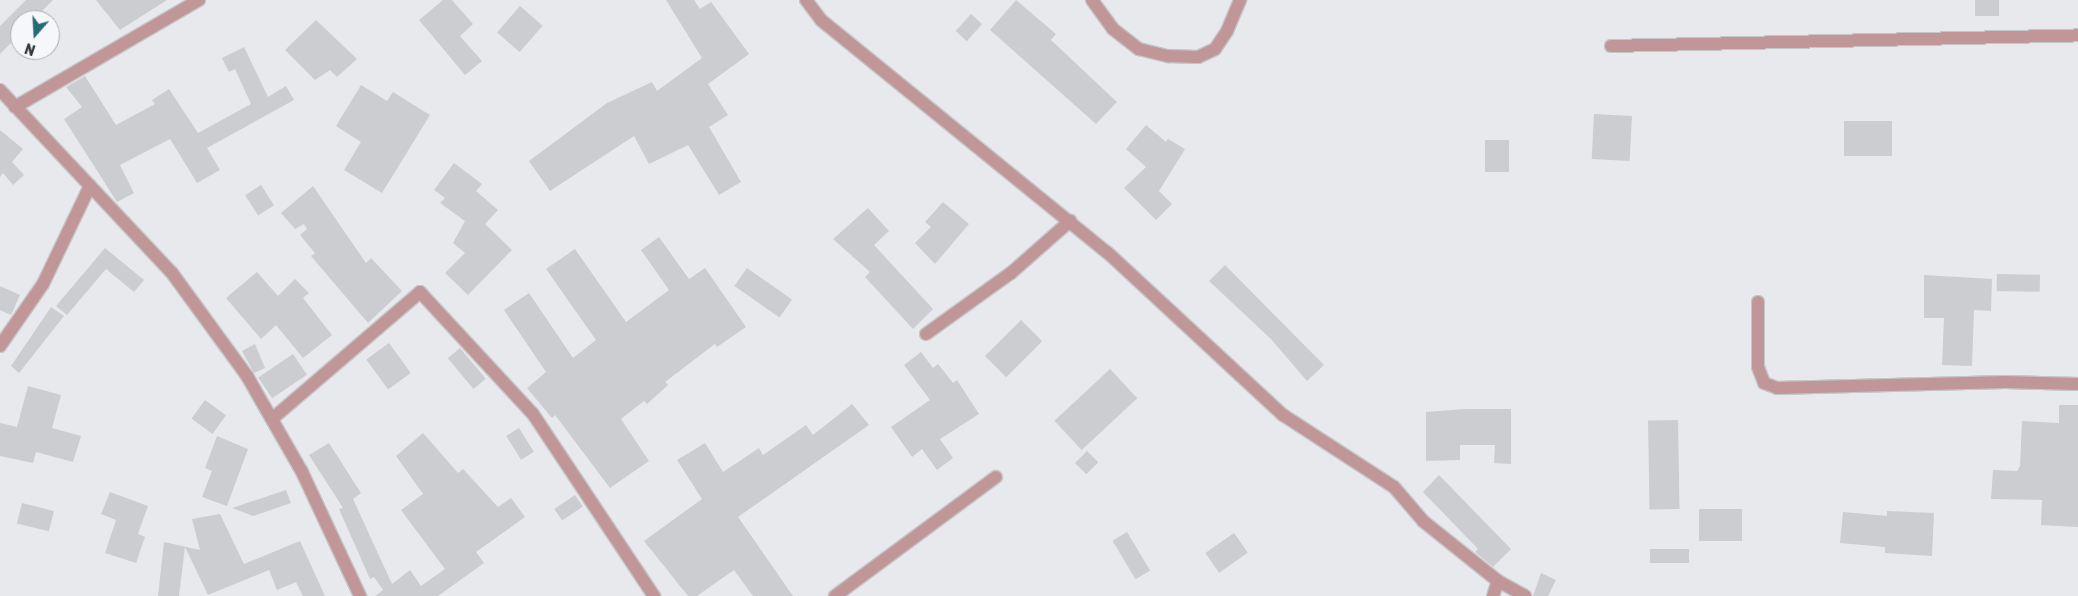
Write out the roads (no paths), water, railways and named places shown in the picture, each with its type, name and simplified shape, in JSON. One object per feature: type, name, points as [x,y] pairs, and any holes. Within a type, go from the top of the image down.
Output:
[{"type":"street","points":[[15,107],[199,0]]},
{"type":"street","points":[[806,0],[821,20],[1070,221],[1283,415],[1394,487],[1424,521],[1498,581],[1525,596]]},
{"type":"street","points":[[1092,0],[1113,28],[1139,48],[1168,56],[1198,57],[1215,49],[1227,32],[1240,0]]},
{"type":"street","points":[[1611,46],[2078,35]]},
{"type":"street","points":[[0,90],[172,273],[247,376],[302,472],[360,596]]},
{"type":"street","points":[[0,346],[43,284],[90,186]]},
{"type":"street","points":[[926,334],[1011,273],[1070,221]]},
{"type":"street","points":[[272,419],[420,292],[533,414],[654,596]]},
{"type":"street","points":[[1758,302],[1758,367],[1764,383],[1777,388],[2005,382],[2078,384]]},
{"type":"street","points":[[840,595],[996,477]]},
{"type":"street","points":[[1493,596],[1498,581]]}]
